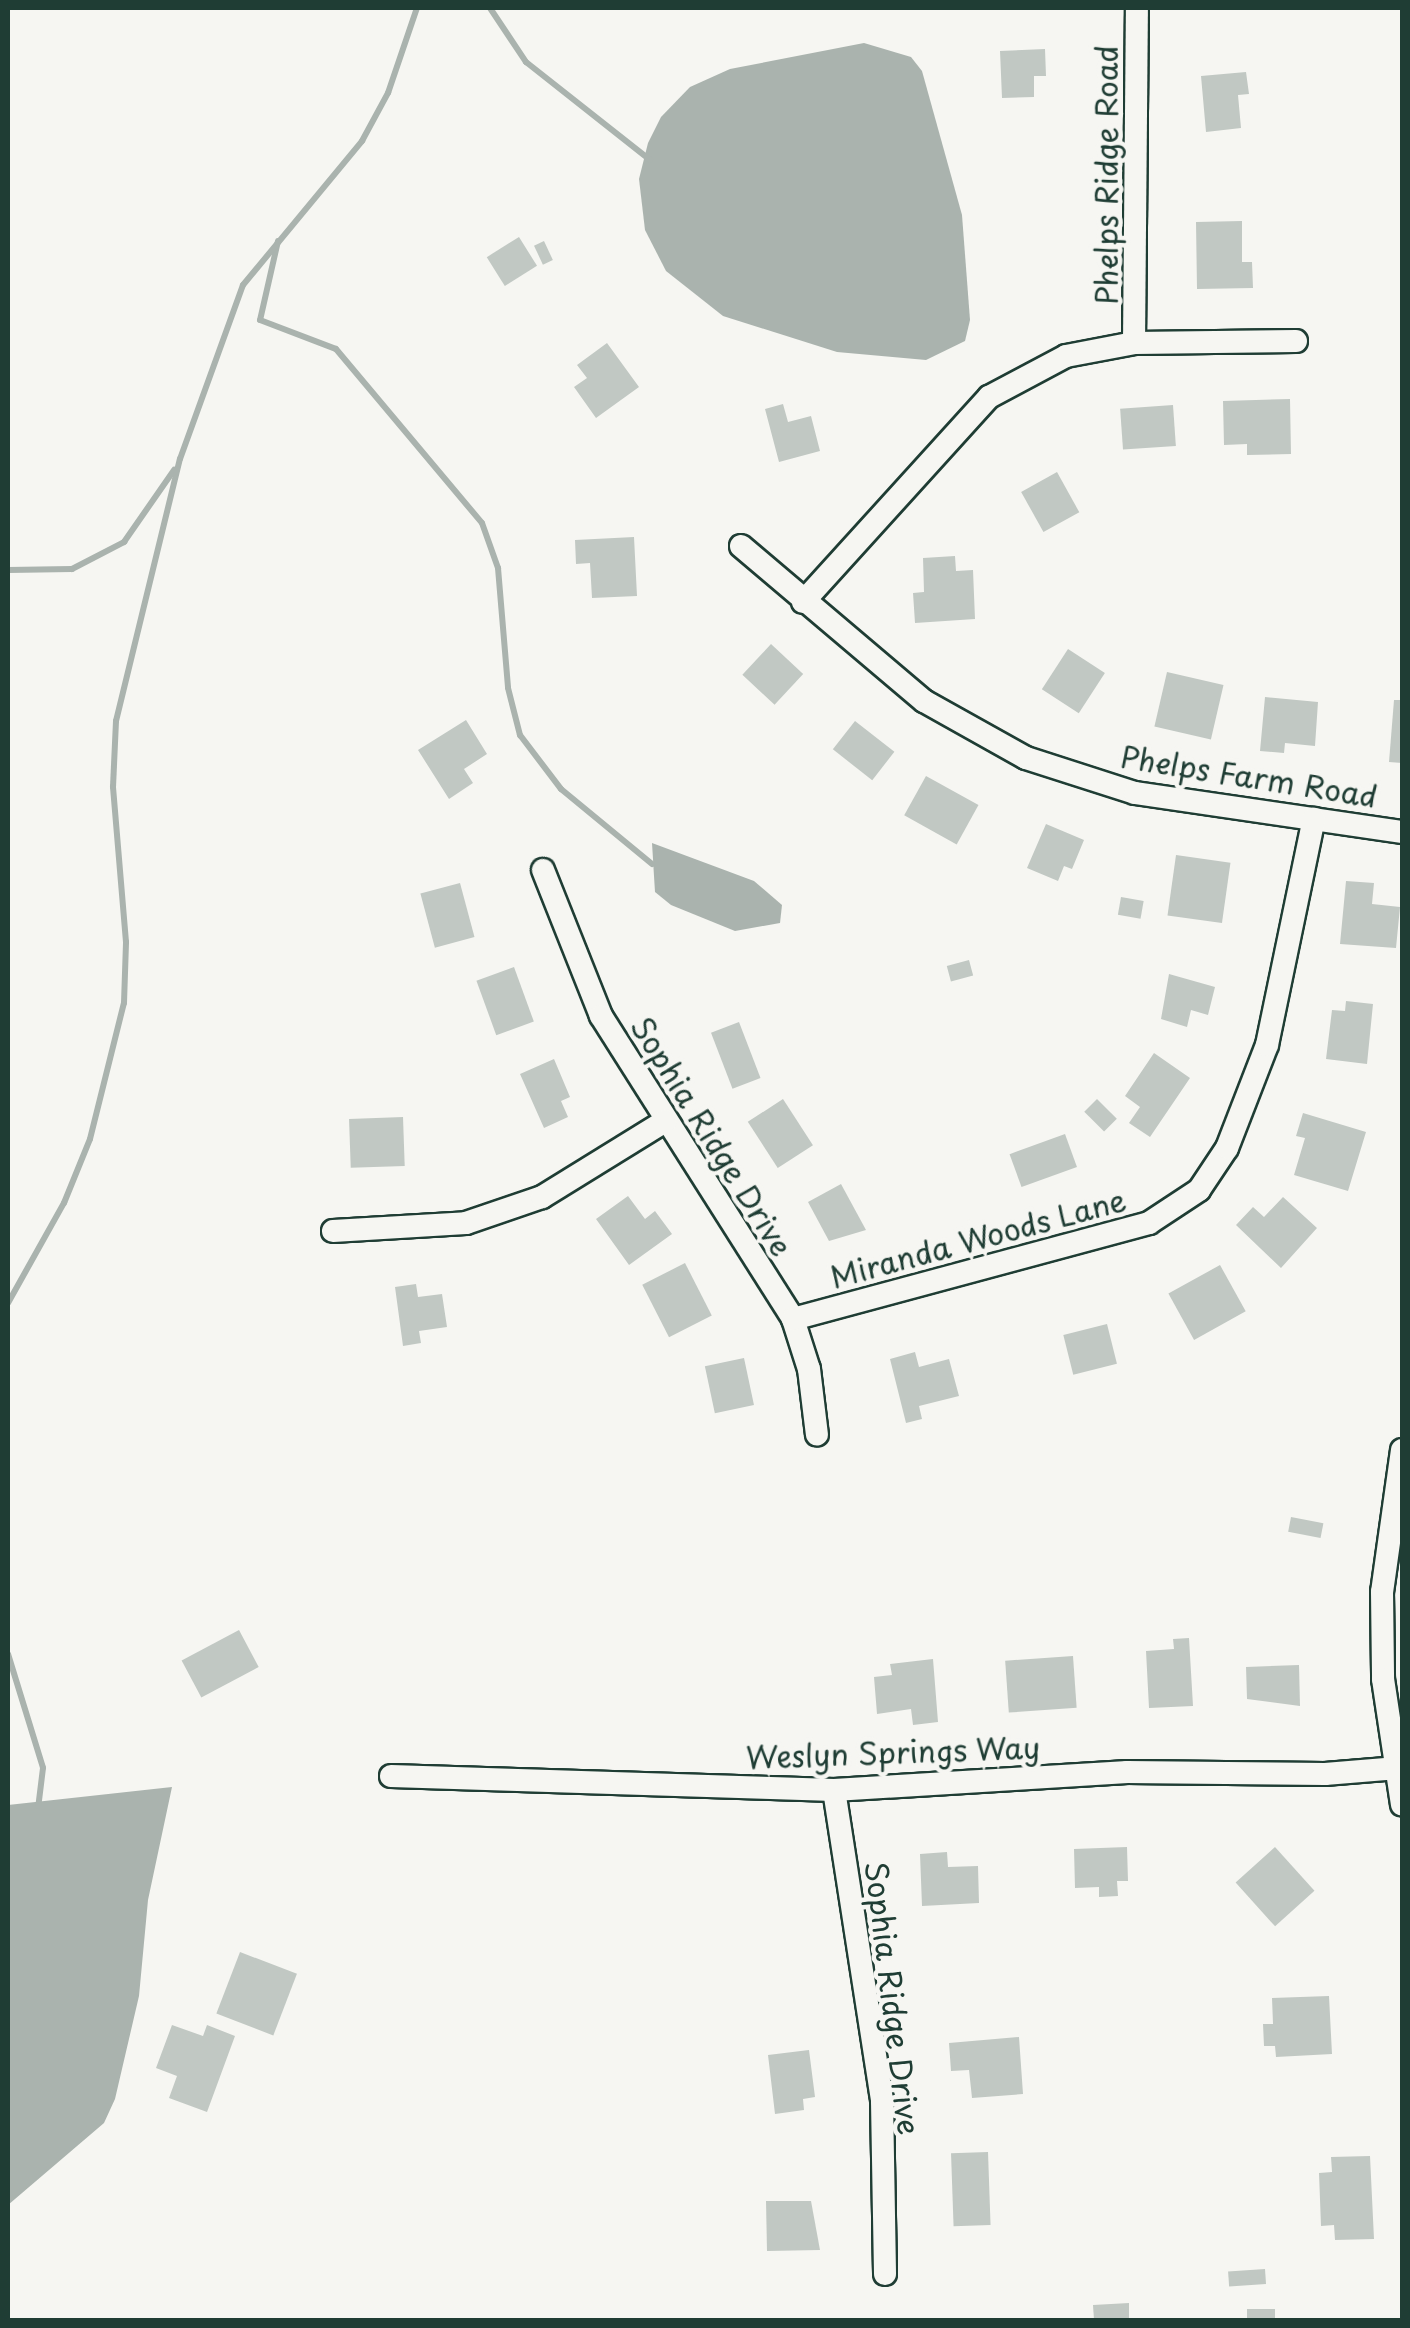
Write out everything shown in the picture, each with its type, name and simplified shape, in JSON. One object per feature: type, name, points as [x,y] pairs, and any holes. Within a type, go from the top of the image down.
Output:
[{"type":"street","name":"Phelps Ridge Road","points":[[1134,343],[1137,8]]},
{"type":"street","points":[[803,602],[990,397],[1066,356],[1134,343],[1296,341]]},
{"type":"street","name":"Phelps Farm Road","points":[[741,546],[924,701],[1026,758],[1135,793],[1402,832]]},
{"type":"street","name":"Miranda Woods Lane","points":[[793,1319],[1150,1223],[1198,1190],[1226,1148],[1267,1045],[1314,819]]},
{"type":"street","name":"Sophia Ridge Drive","points":[[543,870],[601,1016],[793,1319],[809,1369],[817,1435]]},
{"type":"street","points":[[333,1231],[466,1223],[542,1197],[665,1121]]},
{"type":"street","points":[[1402,1450],[1382,1592],[1383,1679],[1402,1804]]},
{"type":"street","name":"Weslyn Springs Way","points":[[391,1776],[834,1790],[1127,1772],[1325,1774],[1398,1768]]},
{"type":"street","name":"Sophia Ridge Drive","points":[[834,1790],[882,2101],[885,2274]]},
{"type":"shaded area","points":[[864,43],[911,57],[922,71],[962,215],[970,320],[965,341],[926,360],[837,352],[723,316],[666,271],[645,230],[639,179],[648,143],[661,117],[690,87],[730,69]]},
{"type":"shaded area","points":[[652,843],[754,881],[782,905],[780,923],[735,931],[671,905],[655,892]]},
{"type":"shaded area","points":[[172,1787],[148,1900],[139,1996],[115,2099],[104,2123],[8,2205],[8,1805]]},
{"type":"building","points":[[1045,49],[1046,76],[1034,76],[1034,97],[1002,98],[1000,51]]},
{"type":"building","points":[[1246,72],[1249,94],[1238,95],[1241,128],[1206,132],[1201,76]]},
{"type":"building","points":[[1242,221],[1242,262],[1252,262],[1253,288],[1197,289],[1196,222]]},
{"type":"building","points":[[519,237],[537,266],[505,286],[487,257]]},
{"type":"building","points":[[544,241],[553,260],[543,265],[534,246]]},
{"type":"building","points":[[607,343],[639,387],[596,418],[574,387],[587,378],[577,365]]},
{"type":"building","points":[[1290,399],[1291,454],[1247,455],[1247,444],[1224,445],[1223,401]]},
{"type":"building","points":[[783,404],[788,422],[811,416],[820,451],[779,462],[765,409]]},
{"type":"building","points":[[1173,405],[1176,446],[1123,450],[1120,409]]},
{"type":"building","points":[[1057,472],[1079,512],[1043,532],[1021,492]]},
{"type":"building","points":[[634,537],[637,596],[592,598],[590,563],[576,564],[575,540]]},
{"type":"building","points":[[955,556],[956,571],[973,570],[975,619],[915,623],[913,593],[924,592],[923,558]]},
{"type":"building","points":[[771,644],[803,674],[775,705],[742,675]]},
{"type":"building","points":[[1068,649],[1105,673],[1079,713],[1042,689]]},
{"type":"building","points":[[1167,672],[1224,685],[1211,740],[1154,727]]},
{"type":"building","points":[[1265,697],[1318,702],[1315,746],[1285,743],[1284,753],[1260,751]]},
{"type":"building","points":[[1394,700],[1402,700],[1402,763],[1389,762]]},
{"type":"building","points":[[466,720],[487,754],[464,769],[473,783],[449,799],[418,750]]},
{"type":"building","points":[[855,721],[894,752],[872,780],[833,749]]},
{"type":"building","points":[[926,776],[978,805],[957,844],[904,815]]},
{"type":"building","points":[[1046,824],[1084,840],[1072,869],[1064,866],[1058,881],[1027,868]]},
{"type":"building","points":[[1176,855],[1230,863],[1222,923],[1168,915]]},
{"type":"building","points":[[1346,881],[1374,883],[1372,904],[1400,907],[1396,948],[1340,944]]},
{"type":"building","points":[[460,883],[474,937],[435,948],[420,894]]},
{"type":"building","points":[[1121,897],[1144,901],[1141,919],[1118,915]]},
{"type":"building","points":[[969,960],[973,975],[951,981],[947,966]]},
{"type":"building","points":[[514,967],[534,1022],[496,1035],[476,981]]},
{"type":"building","points":[[1169,974],[1215,987],[1208,1015],[1191,1010],[1187,1027],[1161,1019]]},
{"type":"building","points":[[1346,1001],[1373,1004],[1367,1064],[1326,1059],[1332,1010],[1345,1011]]},
{"type":"building","points":[[739,1022],[761,1078],[732,1089],[711,1033]]},
{"type":"building","points":[[1154,1053],[1190,1078],[1150,1137],[1129,1123],[1140,1107],[1125,1096]]},
{"type":"building","points":[[554,1059],[570,1097],[561,1101],[568,1117],[544,1128],[520,1074]]},
{"type":"building","points":[[783,1099],[813,1145],[778,1168],[748,1122]]},
{"type":"building","points":[[1097,1099],[1117,1119],[1104,1132],[1084,1112]]},
{"type":"building","points":[[1303,1113],[1366,1132],[1348,1191],[1294,1175],[1305,1138],[1296,1136]]},
{"type":"building","points":[[403,1117],[405,1166],[351,1168],[349,1119]]},
{"type":"building","points":[[1065,1134],[1077,1167],[1022,1187],[1010,1154]]},
{"type":"building","points":[[841,1184],[866,1230],[829,1241],[808,1202]]},
{"type":"building","points":[[628,1196],[645,1219],[655,1211],[672,1234],[629,1265],[596,1219]]},
{"type":"building","points":[[1283,1197],[1317,1228],[1281,1268],[1236,1225],[1253,1207],[1264,1217]]},
{"type":"building","points":[[685,1263],[712,1316],[669,1337],[642,1285]]},
{"type":"building","points":[[1220,1265],[1246,1311],[1194,1340],[1168,1294]]},
{"type":"building","points":[[416,1284],[418,1297],[442,1294],[447,1327],[419,1331],[421,1343],[403,1346],[395,1287]]},
{"type":"building","points":[[1107,1324],[1117,1364],[1073,1375],[1063,1335]]},
{"type":"building","points":[[915,1352],[919,1367],[949,1359],[959,1396],[919,1406],[922,1419],[906,1423],[890,1359]]},
{"type":"building","points":[[744,1358],[754,1405],[715,1413],[705,1366]]},
{"type":"building","points":[[1291,1517],[1323,1523],[1321,1538],[1288,1532]]},
{"type":"building","points":[[239,1630],[259,1667],[201,1698],[182,1661]]},
{"type":"building","points":[[1189,1638],[1193,1706],[1149,1708],[1146,1651],[1174,1649],[1173,1639]]},
{"type":"building","points":[[1073,1656],[1077,1708],[1009,1713],[1005,1661]]},
{"type":"building","points":[[933,1659],[938,1722],[913,1725],[911,1709],[877,1714],[874,1677],[892,1675],[890,1664]]},
{"type":"building","points":[[1299,1665],[1300,1706],[1247,1699],[1246,1667]]},
{"type":"building","points":[[1127,1847],[1128,1881],[1117,1881],[1118,1896],[1099,1897],[1099,1887],[1075,1888],[1074,1849]]},
{"type":"building","points":[[1275,1847],[1314,1891],[1275,1926],[1236,1882]]},
{"type":"building","points":[[947,1852],[948,1867],[978,1866],[979,1903],[922,1906],[920,1854]]},
{"type":"building","points":[[240,1952],[297,1974],[273,2035],[216,2014]]},
{"type":"building","points":[[1329,1996],[1332,2054],[1276,2057],[1275,2046],[1264,2046],[1263,2024],[1273,2024],[1272,1998]]},
{"type":"building","points":[[172,2025],[203,2036],[207,2025],[235,2036],[207,2112],[169,2098],[177,2076],[156,2068]]},
{"type":"building","points":[[1019,2037],[1023,2094],[972,2098],[969,2070],[951,2071],[949,2043]]},
{"type":"building","points":[[809,2050],[815,2097],[803,2099],[804,2110],[775,2114],[768,2055]]},
{"type":"building","points":[[988,2152],[991,2225],[954,2226],[951,2153]]},
{"type":"building","points":[[1370,2156],[1374,2239],[1335,2240],[1334,2225],[1321,2226],[1319,2173],[1332,2172],[1331,2157]]},
{"type":"building","points":[[766,2201],[811,2201],[820,2250],[767,2251]]},
{"type":"building","points":[[1265,2269],[1266,2284],[1229,2287],[1228,2272]]},
{"type":"building","points":[[1129,2303],[1129,2320],[1094,2320],[1093,2305]]},
{"type":"building","points":[[1247,2309],[1275,2309],[1275,2320],[1247,2320]]},
{"type":"waterway","points":[[180,459],[243,285],[362,141],[388,93],[417,8]]},
{"type":"waterway","points":[[490,8],[526,62],[650,160]]},
{"type":"waterway","points":[[278,241],[260,320],[336,349],[482,523],[498,568],[508,688],[520,735],[561,789],[652,864]]},
{"type":"waterway","points":[[8,1303],[64,1203],[90,1139],[124,1003],[126,942],[113,787],[116,721],[180,459]]},
{"type":"waterway","points":[[8,570],[72,569],[124,542],[174,470]]},
{"type":"waterway","points":[[8,1654],[43,1768],[38,1806]]}]
